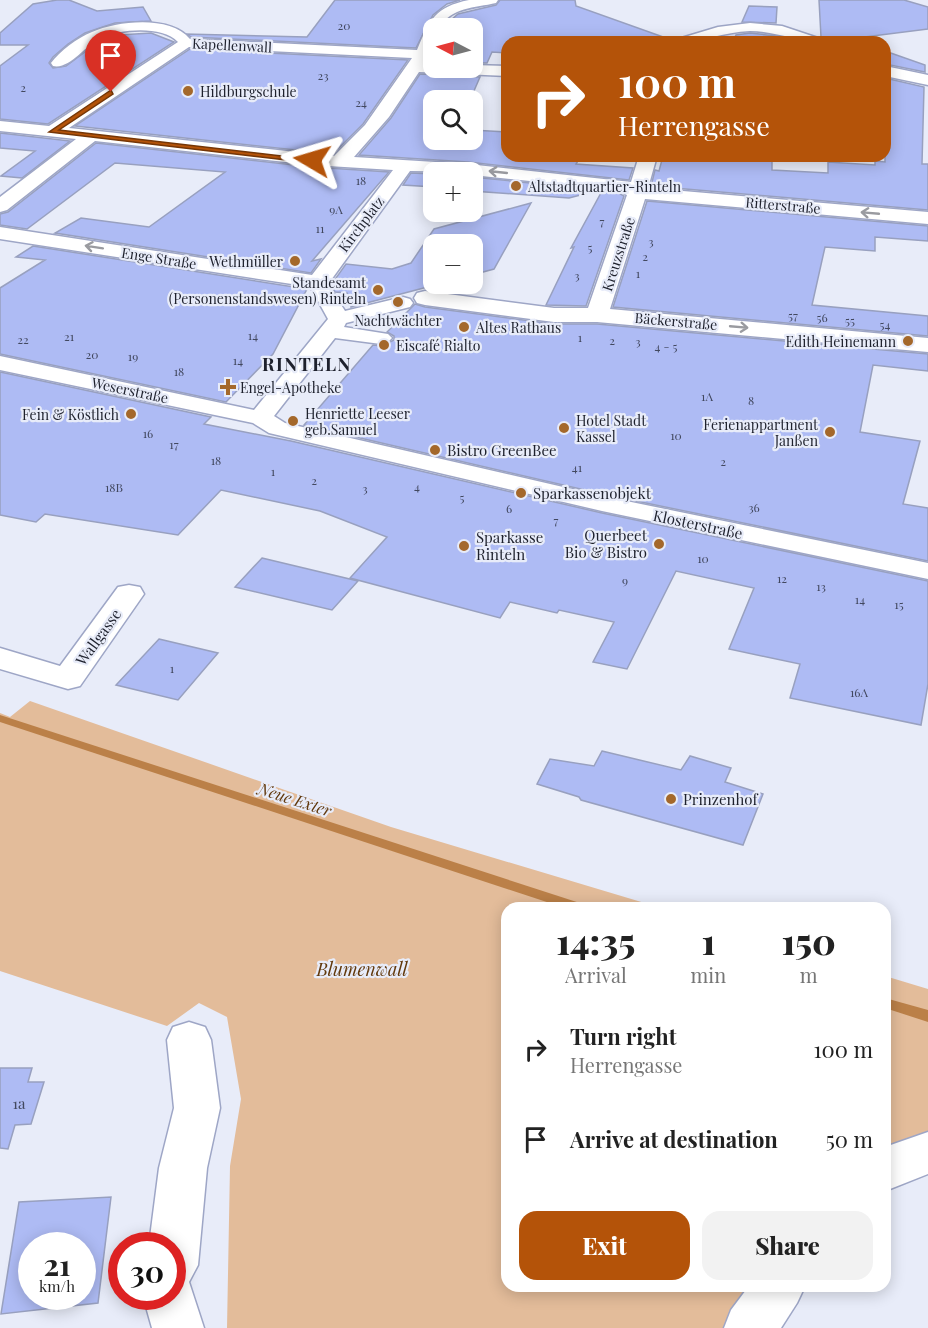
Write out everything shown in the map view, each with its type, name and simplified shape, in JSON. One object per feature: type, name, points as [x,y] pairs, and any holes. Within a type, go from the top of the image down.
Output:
[{"type":"street","points":[[440,18],[443,14],[465,6],[490,0]]},
{"type":"street","points":[[702,36],[728,28],[747,26],[787,31],[800,36]]},
{"type":"street","name":"Kapellenwall","points":[[58,63],[83,42],[99,34],[142,27],[173,31],[183,36],[186,43],[423,59]]},
{"type":"street","points":[[52,132],[186,43]]},
{"type":"street","points":[[483,56],[501,57]]},
{"type":"street","points":[[337,162],[348,155],[423,59]]},
{"type":"street","name":"Kapellenwall","points":[[483,68],[501,70]]},
{"type":"street","points":[[891,72],[928,80]]},
{"type":"street","name":"Ritterstraße","points":[[0,126],[337,162],[484,170],[622,185],[638,192],[928,218]]},
{"type":"street","points":[[0,206],[91,136]]},
{"type":"street","name":"Kreuzstraße","points":[[597,315],[646,162]]},
{"type":"street","name":"Kirchplatz","points":[[320,286],[405,166]]},
{"type":"street","name":"Enge Straße","points":[[0,233],[320,286]]},
{"type":"street","points":[[320,286],[334,325]]},
{"type":"street","points":[[260,418],[334,325],[414,300]]},
{"type":"street","name":"Bäckerstraße","points":[[414,300],[554,315],[597,315],[928,345]]},
{"type":"street","points":[[334,325],[381,338]]},
{"type":"street","name":"Weserstraße","points":[[0,363],[260,418]]},
{"type":"street","name":"Klosterstraße","points":[[260,418],[277,428],[432,466],[667,518],[928,571]]},
{"type":"street","name":"Wallgasse","points":[[0,658],[68,679],[129,594]]},
{"type":"street","points":[[176,1232],[183,1168],[197,1108],[189,1040]]},
{"type":"street","points":[[750,1328],[775,1292]]},
{"type":"street","points":[[173,1310],[178,1328]]},
{"type":"shaded area","points":[[733,28],[797,36],[709,36]]},
{"type":"green space","name":"Blumenwall","points":[[30,701],[391,827],[641,902],[501,902],[501,1292],[797,1292],[781,1313],[765,1328],[227,1328],[230,1166],[241,1099],[227,1017],[199,1003],[167,1026],[0,971],[0,713],[10,717]]},
{"type":"green space","points":[[891,978],[928,989],[928,1153],[891,1170]]},
{"type":"building","points":[[69,0],[97,11],[143,7],[151,21],[115,23],[85,33],[53,57],[49,63],[53,68],[66,66],[101,40],[119,35],[151,33],[174,42],[48,124],[0,119],[0,66],[28,45],[0,45],[0,33],[33,4]]},
{"type":"building","points":[[335,0],[460,0],[447,4],[431,18],[423,18],[423,34],[416,48],[191,37],[187,34],[307,37]]},
{"type":"building","points":[[500,0],[575,0],[576,6],[660,36],[501,36],[501,53],[492,52],[487,63],[483,63],[483,18],[453,18],[458,14],[496,5]]},
{"type":"building","points":[[819,0],[904,0],[928,7],[928,29],[873,36],[821,36]]},
{"type":"building","points":[[749,6],[777,7],[776,23],[742,22]]},
{"type":"building","points":[[750,33],[776,36],[736,36]]},
{"type":"building","points":[[190,49],[408,60],[363,124],[333,154],[75,126]]},
{"type":"building","points":[[891,53],[925,65],[925,72],[891,65]]},
{"type":"building","points":[[420,74],[423,74],[423,78],[480,78],[474,90],[423,90],[423,150],[483,150],[483,131],[501,132],[501,162],[577,162],[576,164],[633,168],[629,180],[483,162],[359,155],[391,118]]},
{"type":"building","points":[[891,79],[924,87],[922,164],[928,164],[928,210],[651,186],[655,170],[659,171],[661,162],[772,162],[772,170],[828,173],[828,162],[875,165],[875,162],[891,162]]},
{"type":"building","points":[[0,133],[70,141],[22,178],[1,176],[35,151],[0,148]]},
{"type":"building","points":[[96,143],[312,167],[389,172],[312,261],[321,259],[311,273],[55,233],[81,218],[149,227],[225,172],[115,163],[27,229],[0,225],[0,214],[8,212]]},
{"type":"building","points":[[411,173],[423,174],[423,186],[403,185]]},
{"type":"building","name":"Altstadtquartier-Rinteln","points":[[483,178],[600,190],[569,198],[483,192]]},
{"type":"building","points":[[602,191],[617,192],[624,196],[586,306],[546,305],[574,247],[571,248]]},
{"type":"building","points":[[647,201],[928,226],[928,241],[875,237],[875,251],[825,247],[812,305],[928,316],[928,336],[613,307]]},
{"type":"building","points":[[531,203],[494,269],[483,272],[483,234],[431,234],[434,229],[460,222],[483,222],[483,216]]},
{"type":"building","points":[[423,245],[423,288],[351,307],[347,293],[335,292],[331,285],[346,264],[392,269],[411,263]]},
{"type":"building","points":[[33,246],[307,289],[273,354],[226,402],[0,354],[0,288],[45,260],[16,257]]},
{"type":"building","points":[[415,304],[554,324],[597,324],[928,354],[928,371],[873,365],[860,432],[920,441],[903,504],[928,508],[928,561],[602,494],[304,425],[373,345],[382,346],[394,340],[394,336],[387,332]]},
{"type":"building","points":[[0,372],[211,417],[204,424],[291,441],[602,513],[928,581],[928,684],[921,725],[790,698],[800,664],[729,649],[754,588],[676,571],[627,669],[593,662],[614,622],[559,610],[557,613],[510,602],[500,618],[350,578],[387,537],[320,511],[221,490],[178,535],[45,514],[36,522],[0,515]]},
{"type":"building","points":[[262,558],[358,581],[332,610],[235,587]]},
{"type":"building","points":[[159,639],[218,653],[178,700],[116,685]]},
{"type":"building","name":"Prinzenhof","points":[[602,751],[681,770],[690,756],[731,768],[725,782],[763,794],[743,845],[581,800],[579,797],[537,784],[550,759],[594,766]]},
{"type":"building","points":[[0,1068],[32,1068],[28,1082],[44,1082],[31,1124],[15,1125],[8,1149],[0,1148]]},
{"type":"building","points":[[111,1197],[98,1303],[96,1303],[96,1232],[18,1232],[18,1310],[36,1310],[1,1314],[19,1202]]},
{"type":"waterway","name":"Neue Exter","points":[[0,718],[563,902]]},
{"type":"waterway","name":"Neue Exter","points":[[891,1005],[928,1016]]},
{"type":"place","name":"Hildburgschule","points":[[188,91]]},
{"type":"place","name":"Altstadtquartier-Rinteln","points":[[516,186]]},
{"type":"place","name":"Wethmüller","points":[[295,261]]},
{"type":"place","name":"Standesamt (Personenstandswesen) Rinteln","points":[[378,290]]},
{"type":"place","name":"Nachtwächter","points":[[398,302]]},
{"type":"place","name":"Altes Rathaus","points":[[464,327]]},
{"type":"place","name":"Edith Heinemann","points":[[908,341]]},
{"type":"place","name":"Eiscafé Rialto","points":[[384,345]]},
{"type":"place","name":"Engel-Apotheke","points":[[228,387]]},
{"type":"place","name":"Fein & Köstlich","points":[[131,414]]},
{"type":"place","name":"Henriette Leeser geb.Samuel","points":[[293,421]]},
{"type":"place","name":"Hotel Stadt Kassel","points":[[564,428]]},
{"type":"place","name":"Ferienappartment Janßen","points":[[830,432]]},
{"type":"place","name":"Bistro GreenBee","points":[[435,450]]},
{"type":"place","name":"Sparkassenobjekt","points":[[521,493]]},
{"type":"place","name":"Querbeet Bio & Bistro","points":[[659,544]]},
{"type":"place","name":"Sparkasse Rinteln","points":[[464,546]]},
{"type":"place","name":"Prinzenhof","points":[[671,799]]},
{"type":"district","name":"RINTELN","points":[[307,364]]},
{"type":"route","points":[[111,92],[52,132],[312,160]]}]
